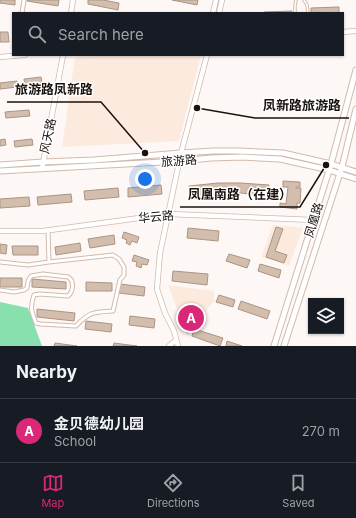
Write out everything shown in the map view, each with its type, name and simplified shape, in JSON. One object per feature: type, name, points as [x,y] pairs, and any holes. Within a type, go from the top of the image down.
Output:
[{"type":"main road","name":"凤凰路","points":[[274,346],[330,167],[356,70]]},
{"type":"main road","name":"凤凰路","points":[[284,346],[342,167],[356,109]]},
{"type":"main road","name":"旅游路","points":[[0,165],[94,160],[181,153],[232,151],[283,153],[330,167],[339,173],[356,179]]},
{"type":"main road","name":"旅游路","points":[[0,172],[242,157],[280,159],[330,167],[342,167],[356,172]]},
{"type":"street","points":[[22,12],[24,0]]},
{"type":"street","points":[[71,12],[73,0]]},
{"type":"street","points":[[213,12],[216,0]]},
{"type":"street","points":[[219,12],[222,0]]},
{"type":"street","points":[[344,32],[356,31]]},
{"type":"street","points":[[0,57],[12,56]]},
{"type":"street","name":"风天路","points":[[42,169],[63,56]]},
{"type":"street","points":[[178,346],[174,331],[165,313],[157,290],[160,253],[181,153],[207,56]]},
{"type":"street","name":"华云路","points":[[0,231],[48,230],[169,214],[314,220]]},
{"type":"street","points":[[48,230],[49,262]]},
{"type":"street","points":[[0,262],[28,265],[113,255],[124,267],[124,275],[120,280],[113,311],[92,313],[86,316],[76,326],[36,323],[30,307],[34,295],[68,296],[71,294],[73,283],[68,277],[43,274],[31,276],[28,281],[27,288],[24,290],[14,292],[0,290]]},
{"type":"street","points":[[168,346],[176,340]]},
{"type":"lane","points":[[295,12],[296,0]]},
{"type":"lane","points":[[304,0],[307,5],[308,12]]},
{"type":"shaded area","points":[[201,56],[179,141],[62,147],[75,57]]},
{"type":"shaded area","points":[[273,225],[303,228],[289,266],[261,257]]},
{"type":"shaded area","points":[[168,285],[214,291],[214,301],[187,336]]},
{"type":"green space","points":[[0,302],[28,308],[42,346],[0,346]]},
{"type":"building","points":[[0,0],[15,0],[15,5],[0,3]]},
{"type":"building","points":[[27,0],[59,0],[58,6]]},
{"type":"building","points":[[88,0],[103,0],[119,3],[118,10],[88,4]]},
{"type":"building","points":[[172,0],[198,0],[197,5]]},
{"type":"building","points":[[339,7],[339,12],[311,12],[311,8]]},
{"type":"building","points":[[292,11],[292,12],[264,12]]},
{"type":"building","points":[[0,32],[8,32],[9,42],[0,42]]},
{"type":"building","points":[[41,77],[42,83],[25,85],[24,79]]},
{"type":"building","points":[[17,81],[17,87],[0,89],[0,83]]},
{"type":"building","points":[[29,110],[30,116],[6,118],[5,112]]},
{"type":"building","points":[[5,139],[6,145],[0,146],[0,140]]},
{"type":"building","points":[[32,139],[33,145],[15,147],[14,141]]},
{"type":"building","points":[[283,181],[300,182],[300,187],[296,187],[301,188],[300,203],[297,203],[297,209],[280,207],[280,203],[286,204],[288,187],[283,187]]},
{"type":"building","points":[[218,183],[269,185],[267,195],[239,193],[190,196],[189,186]]},
{"type":"building","points":[[161,185],[162,194],[128,197],[128,188]]},
{"type":"building","points":[[118,188],[119,197],[85,200],[84,191]]},
{"type":"building","points":[[71,194],[72,202],[38,205],[37,197]]},
{"type":"building","points":[[29,197],[30,206],[0,208],[0,199]]},
{"type":"building","points":[[276,227],[283,229],[275,251],[287,255],[284,263],[266,257]]},
{"type":"building","points":[[188,228],[219,231],[218,241],[187,238]]},
{"type":"building","points":[[124,232],[139,237],[137,243],[132,241],[130,245],[126,243],[127,240],[122,238]]},
{"type":"building","points":[[114,235],[115,244],[90,248],[88,239]]},
{"type":"building","points":[[80,243],[81,251],[56,255],[55,247]]},
{"type":"building","points":[[0,244],[7,245],[6,254],[0,253]]},
{"type":"building","points":[[12,246],[38,246],[38,255],[13,255]]},
{"type":"building","points":[[229,254],[250,260],[247,268],[226,261]]},
{"type":"building","points":[[134,255],[149,260],[147,265],[142,264],[141,268],[136,266],[137,262],[132,261]]},
{"type":"building","points":[[260,264],[281,270],[279,278],[258,271]]},
{"type":"building","points":[[173,271],[208,274],[207,285],[172,281]]},
{"type":"building","points":[[0,278],[22,278],[22,287],[0,287]]},
{"type":"building","points":[[32,279],[66,282],[66,289],[32,287]]},
{"type":"building","points":[[86,282],[112,283],[112,291],[86,291]]},
{"type":"building","points":[[120,284],[145,287],[144,296],[119,293]]},
{"type":"building","points":[[219,295],[235,300],[233,307],[216,302]]},
{"type":"building","points":[[241,301],[270,311],[267,319],[238,309]]},
{"type":"building","points":[[37,309],[75,313],[74,321],[37,317]]},
{"type":"building","points":[[130,316],[155,319],[154,328],[129,325]]},
{"type":"building","points":[[86,321],[112,324],[111,332],[85,329]]},
{"type":"building","points":[[194,329],[223,338],[220,346],[192,336]]},
{"type":"building","points":[[227,341],[242,346],[226,346]]},
{"type":"building","points":[[55,343],[77,346],[54,346]]},
{"type":"building","points":[[114,343],[137,346],[113,346]]},
{"type":"place","name":"凤新路旅游路","points":[[197,108]]},
{"type":"place","name":"旅游路凤新路","points":[[145,153]]},
{"type":"place","name":"凤凰南路（在建）","points":[[326,165]]},
{"type":"place","name":"金贝德幼儿园","points":[[191,318]]}]
